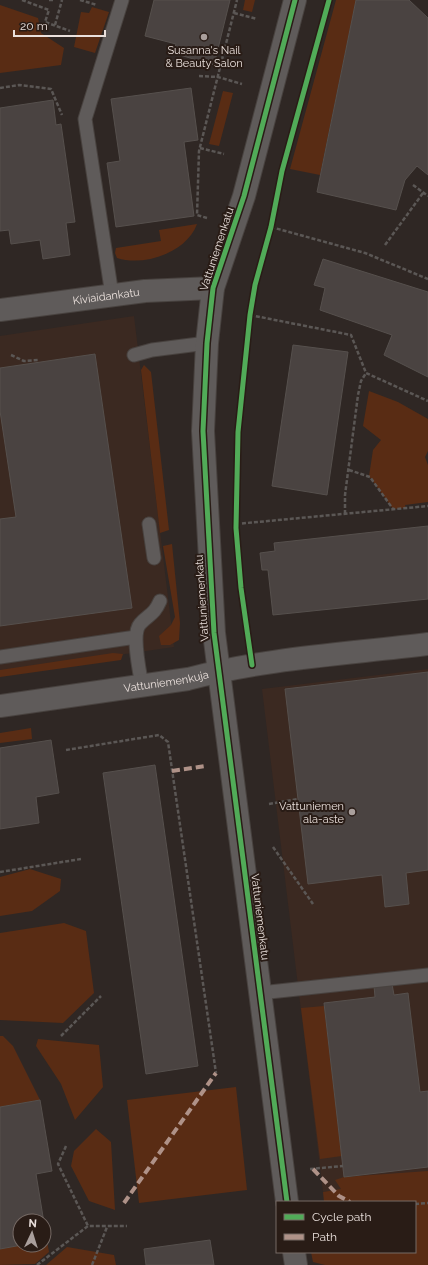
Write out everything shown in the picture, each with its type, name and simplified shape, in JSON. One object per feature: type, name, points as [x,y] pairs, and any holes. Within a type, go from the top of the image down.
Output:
[{"type":"street","name":"Vattuniemenkatu","points":[[287,1201],[218,671],[210,590],[203,431],[207,343],[213,288],[243,202],[295,0]]},
{"type":"street","name":"Kiviaidankatu","points":[[0,310],[145,291],[213,288]]},
{"type":"street","name":"Vattuniemenkuja","points":[[0,706],[188,679],[218,671],[252,665],[428,644]]},
{"type":"street","points":[[294,1253],[296,1265]]},
{"type":"lane","points":[[112,295],[85,119],[122,0]]},
{"type":"lane","points":[[134,355],[152,350],[207,343]]},
{"type":"lane","points":[[149,524],[154,558]]},
{"type":"lane","points":[[142,686],[136,637],[139,626],[155,612],[160,601]]},
{"type":"lane","points":[[0,657],[136,637]]},
{"type":"lane","points":[[260,993],[428,975]]},
{"type":"path","points":[[22,0],[49,10],[45,22],[70,31]]},
{"type":"path","points":[[55,26],[62,0]]},
{"type":"path","points":[[207,218],[197,215],[200,148],[237,0]]},
{"type":"path","points":[[234,13],[257,19]]},
{"type":"path","points":[[199,76],[218,77],[242,84]]},
{"type":"path","points":[[0,88],[19,85],[51,89],[60,105],[64,118]]},
{"type":"path","points":[[200,148],[224,154]]},
{"type":"path","points":[[413,185],[428,196]]},
{"type":"path","points":[[385,245],[423,193]]},
{"type":"path","points":[[269,234],[272,220]]},
{"type":"path","points":[[271,227],[365,253],[428,279]]},
{"type":"path","points":[[249,323],[251,308]]},
{"type":"path","points":[[250,315],[351,335],[366,373],[428,401]]},
{"type":"path","points":[[11,355],[24,361],[39,360]]},
{"type":"path","points":[[345,514],[344,495],[349,470],[358,395],[361,381],[366,373]]},
{"type":"path","points":[[349,470],[370,477],[392,509]]},
{"type":"path","points":[[237,516],[236,526],[428,506]]},
{"type":"path","points":[[66,750],[159,735],[168,742],[216,1073]]},
{"type":"path","points":[[269,804],[298,799]]},
{"type":"path","points":[[273,847],[313,904]]},
{"type":"path","points":[[0,872],[82,859]]},
{"type":"path","points":[[61,1036],[101,996]]},
{"type":"path","points":[[66,1146],[58,1164],[88,1226]]},
{"type":"path","points":[[309,1169],[343,1166]]},
{"type":"path","points":[[416,1204],[428,1203]]},
{"type":"path","points":[[37,1265],[88,1226],[127,1226]]},
{"type":"path","points":[[92,1265],[107,1227]]},
{"type":"shaded area","points":[[245,0],[255,0],[252,12],[243,10]]},
{"type":"shaded area","points":[[336,0],[356,0],[320,175],[290,169]]},
{"type":"shaded area","points":[[0,5],[38,18],[41,33],[64,48],[61,65],[0,73]]},
{"type":"shaded area","points":[[92,7],[109,12],[95,53],[74,47],[81,12],[89,13]]},
{"type":"shaded area","points":[[223,91],[233,93],[219,146],[209,144]]},
{"type":"shaded area","points":[[197,224],[192,234],[184,242],[164,255],[152,259],[128,260],[117,258],[115,253],[116,248],[161,241],[159,230]]},
{"type":"shaded area","points":[[134,316],[174,647],[0,672],[0,336]]},
{"type":"shaded area","points":[[144,365],[151,372],[169,530],[160,533],[141,370]]},
{"type":"shaded area","points":[[369,391],[398,402],[428,419],[428,451],[425,457],[428,465],[428,502],[405,505],[406,508],[393,509],[369,476],[373,450],[381,440],[363,426]]},
{"type":"shaded area","points":[[172,544],[180,623],[179,640],[170,645],[161,645],[159,636],[171,625],[175,617],[163,546]]},
{"type":"shaded area","points":[[113,653],[123,654],[121,660],[0,677],[0,670]]},
{"type":"shaded area","points":[[428,669],[428,1179],[323,1192],[262,689]]},
{"type":"shaded area","points":[[31,728],[32,739],[0,743],[0,733]]},
{"type":"shaded area","points":[[30,869],[61,879],[60,891],[32,911],[0,916],[0,877]]},
{"type":"shaded area","points":[[64,923],[86,931],[94,993],[63,1023],[0,1020],[0,933]]},
{"type":"shaded area","points":[[324,1006],[342,1156],[320,1159],[301,1008]]},
{"type":"shaded area","points":[[0,1036],[3,1036],[13,1046],[40,1100],[0,1107]]},
{"type":"shaded area","points":[[38,1039],[99,1045],[103,1087],[75,1120],[61,1084],[36,1046]]},
{"type":"shaded area","points":[[236,1087],[247,1190],[139,1203],[127,1100]]},
{"type":"shaded area","points":[[96,1129],[111,1142],[115,1210],[89,1201],[71,1166],[74,1151]]},
{"type":"shaded area","points":[[428,1171],[428,1265],[325,1265],[313,1262],[311,1253],[416,1253],[416,1201],[324,1201],[323,1192],[341,1189],[335,1180],[344,1177]]},
{"type":"shaded area","points":[[12,1247],[12,1253],[48,1253],[35,1264],[0,1265],[0,1249]]},
{"type":"shaded area","points":[[67,1247],[114,1255],[116,1265],[46,1265]]},
{"type":"building","points":[[154,0],[230,0],[214,65],[173,53],[176,44],[145,36]]},
{"type":"building","points":[[356,0],[409,0],[428,18],[428,175],[417,166],[405,180],[396,210],[317,192]]},
{"type":"building","points":[[191,88],[198,140],[184,142],[194,216],[116,227],[107,163],[120,161],[111,99]]},
{"type":"building","points":[[53,100],[56,125],[61,124],[75,222],[66,223],[70,255],[43,259],[40,240],[11,244],[9,230],[0,231],[0,108]]},
{"type":"building","points":[[323,259],[428,292],[428,377],[384,355],[392,335],[320,310],[325,288],[314,285]]},
{"type":"building","points":[[293,345],[348,352],[327,495],[272,486]]},
{"type":"building","points":[[95,354],[132,608],[0,626],[0,519],[16,517],[0,411],[0,368]]},
{"type":"building","points":[[428,526],[428,599],[273,615],[268,570],[262,570],[260,553],[275,551],[274,543]]},
{"type":"building","name":"Vattuniemen ala-aste","points":[[428,672],[428,870],[406,873],[409,904],[385,907],[382,875],[308,884],[285,689]]},
{"type":"building","points":[[51,740],[59,793],[36,797],[39,823],[0,829],[0,748]]},
{"type":"building","points":[[155,765],[198,1066],[146,1074],[103,773]]},
{"type":"building","points":[[392,984],[394,995],[408,993],[420,1092],[428,1091],[428,1167],[344,1177],[324,1003],[375,997],[374,986]]},
{"type":"building","points":[[40,1100],[52,1171],[36,1174],[43,1213],[12,1213],[12,1247],[0,1249],[0,1107]]},
{"type":"building","points":[[210,1240],[214,1265],[146,1265],[144,1249]]},
{"type":"marked path","points":[[172,771],[206,766]]},
{"type":"marked path","points":[[124,1203],[216,1073]]},
{"type":"marked path","points":[[313,1169],[339,1196],[348,1201]]},
{"type":"cycle path","points":[[287,1201],[214,633],[203,431],[207,343],[213,288],[244,196],[295,0]]},
{"type":"cycle path","points":[[252,665],[241,588],[236,528],[238,432],[250,315],[255,285],[271,227],[282,171],[329,0]]},
{"type":"place","name":"Susanna's Nail & Beauty Salon","points":[[204,37]]},
{"type":"place","name":"Vattuniemen ala-aste","points":[[352,812]]}]
